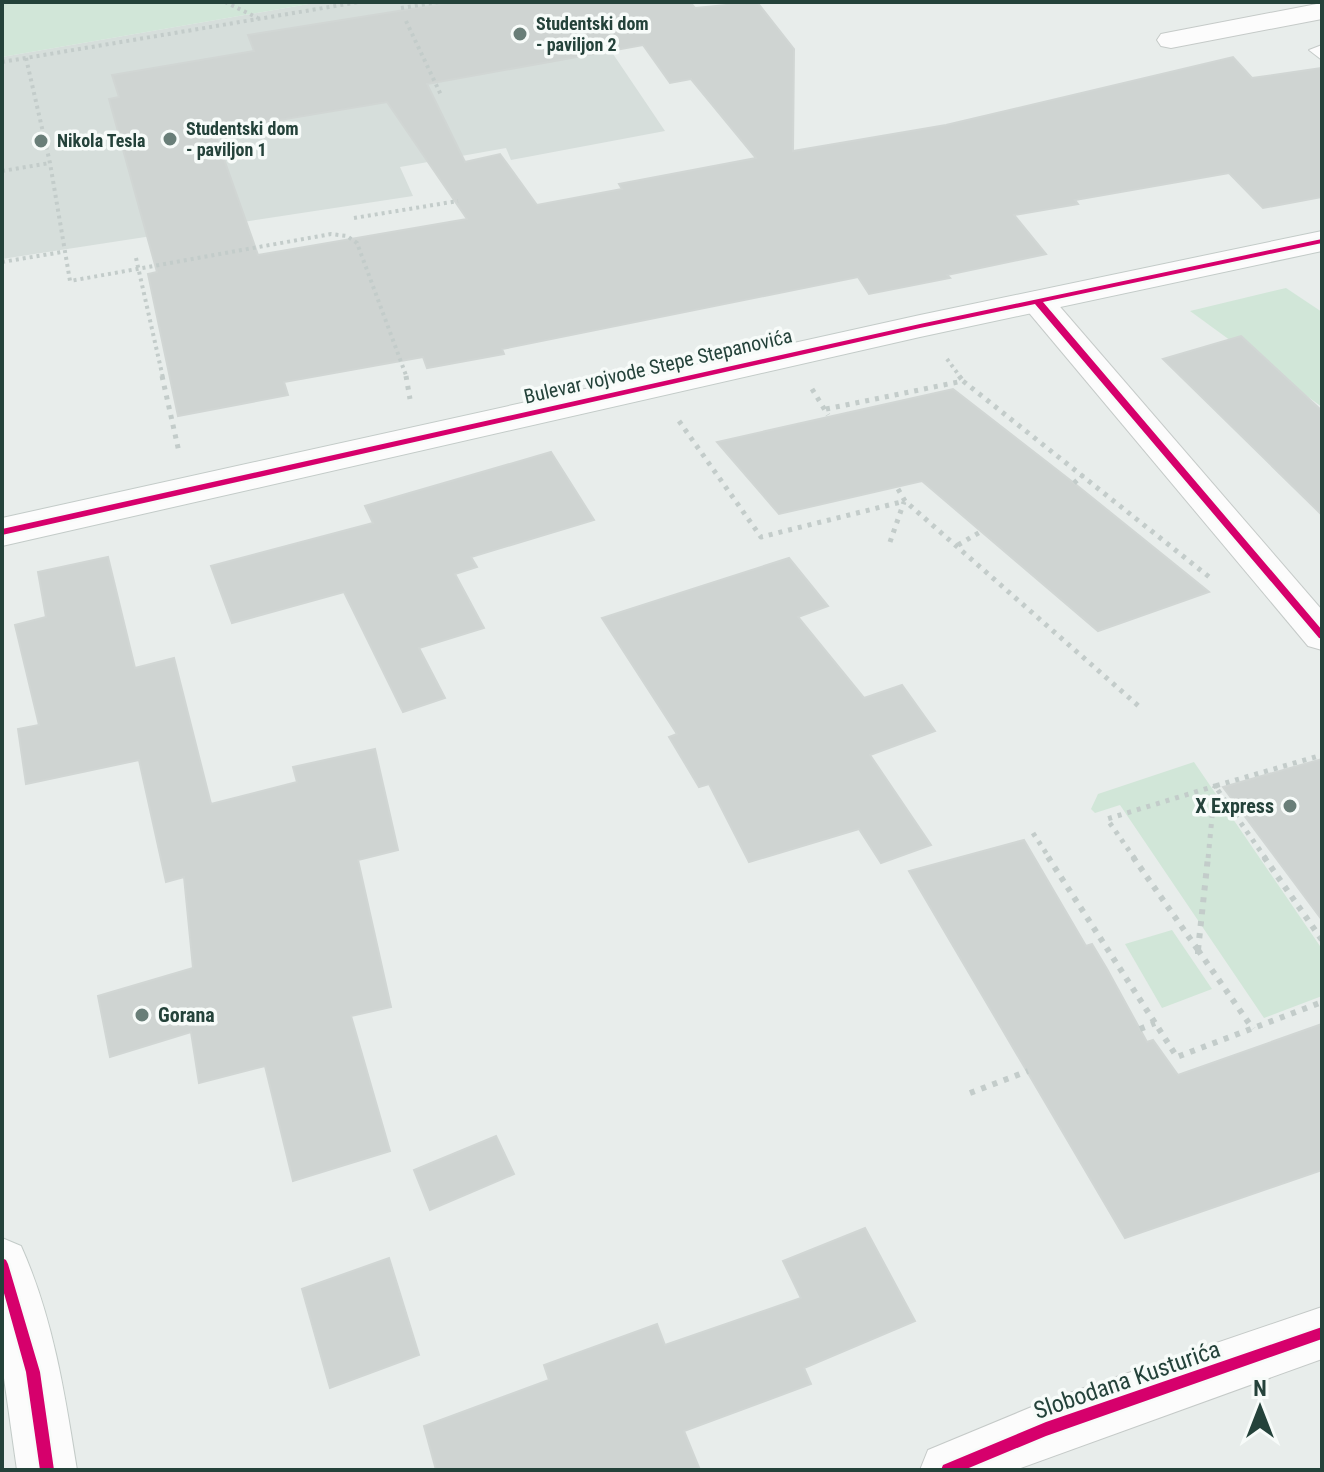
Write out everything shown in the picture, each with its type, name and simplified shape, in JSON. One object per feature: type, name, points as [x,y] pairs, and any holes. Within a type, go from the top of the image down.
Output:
[{"type":"street","points":[[1171,40],[1322,11]]},
{"type":"street","name":"Bulevar vojvode Stepe Stepanovića","points":[[2,532],[1037,301],[1322,241]]},
{"type":"street","points":[[1037,301],[1322,636]]},
{"type":"street","points":[[2,1264],[33,1372],[47,1470]]},
{"type":"street","name":"Slobodana Kusturića","points":[[948,1470],[1046,1429],[1322,1333]]},
{"type":"lane","points":[[1322,49],[1316,50],[1322,56]]},
{"type":"path","points":[[225,2],[259,19]]},
{"type":"path","points":[[2,62],[359,2]]},
{"type":"path","points":[[397,2],[401,10],[439,2]]},
{"type":"path","points":[[406,21],[441,95]]},
{"type":"path","points":[[26,58],[50,163],[62,252],[70,281],[331,234],[352,238],[408,381],[410,403],[405,409]]},
{"type":"path","points":[[2,171],[50,163]]},
{"type":"path","points":[[354,218],[458,201]]},
{"type":"path","points":[[2,262],[62,252]]},
{"type":"path","points":[[136,258],[180,455]]},
{"type":"path","points":[[943,354],[963,381],[1216,583]]},
{"type":"path","points":[[808,384],[827,412],[963,381]]},
{"type":"path","points":[[673,413],[761,537],[905,501]]},
{"type":"path","points":[[1074,483],[1083,475]]},
{"type":"path","points":[[898,489],[905,501],[1142,709]]},
{"type":"path","points":[[890,542],[905,501]]},
{"type":"path","points":[[958,545],[982,531]]},
{"type":"path","points":[[1253,1029],[1107,819],[1322,755]]},
{"type":"path","points":[[1215,786],[1322,940]]},
{"type":"path","points":[[1198,954],[1215,786]]},
{"type":"path","points":[[1033,833],[1177,1057],[1322,1002]]},
{"type":"path","points":[[1140,1029],[1155,1023]]},
{"type":"path","points":[[970,1093],[1028,1071]]},
{"type":"shaded area","points":[[320,2],[578,2],[665,131],[511,160],[506,148],[400,167],[413,196],[2,259],[2,57]]},
{"type":"green space","points":[[2,2],[320,2],[2,57]]},
{"type":"green space","points":[[1286,288],[1322,312],[1322,407],[1190,311]]},
{"type":"green space","points":[[1194,762],[1322,949],[1322,996],[1264,1018],[1120,805],[1095,813],[1091,809],[1098,794]]},
{"type":"green space","points":[[1172,930],[1212,989],[1162,1008],[1125,944]]},
{"type":"building","points":[[455,2],[690,2],[695,8],[757,2],[794,49],[793,151],[946,125],[1233,57],[1252,78],[1322,68],[1322,197],[1263,208],[1229,173],[1075,200],[1078,204],[1014,215],[1046,254],[947,275],[950,278],[869,294],[858,277],[502,349],[504,354],[427,368],[423,357],[284,382],[288,395],[178,416],[148,274],[157,272],[109,99],[119,97],[112,75],[254,51],[248,35]],"holes":[[[643,45],[670,83],[691,79],[756,158],[619,184],[622,189],[537,205],[500,154],[465,162],[427,84]],[[387,102],[467,219],[258,255],[214,131]]]},
{"type":"building","points":[[1241,336],[1322,411],[1322,515],[1163,359]]},
{"type":"building","points":[[953,389],[1209,592],[1098,631],[922,481],[779,514],[717,442]]},
{"type":"building","points":[[551,452],[594,520],[471,557],[477,567],[455,574],[484,628],[419,648],[445,698],[403,712],[344,592],[232,623],[211,566],[373,523],[365,506]]},
{"type":"building","points":[[108,557],[135,668],[174,658],[211,804],[297,782],[293,767],[375,749],[398,850],[358,860],[391,1007],[351,1016],[390,1151],[293,1181],[265,1066],[199,1083],[191,1032],[110,1057],[98,996],[193,968],[184,877],[166,882],[139,760],[26,784],[18,729],[39,725],[15,625],[46,617],[38,572]]},
{"type":"building","points":[[789,558],[828,606],[798,617],[864,698],[902,685],[935,731],[870,755],[931,845],[881,863],[859,829],[749,862],[709,784],[699,787],[669,737],[677,734],[602,618]]},
{"type":"building","points":[[1322,759],[1322,920],[1223,787]]},
{"type":"building","points":[[1024,840],[1086,946],[1092,944],[1147,1042],[1153,1040],[1178,1075],[1322,1024],[1322,1170],[1125,1238],[909,871]]},
{"type":"building","points":[[496,1136],[514,1174],[430,1210],[414,1170]]},
{"type":"building","points":[[865,1228],[915,1321],[804,1368],[811,1384],[684,1431],[700,1470],[436,1470],[424,1426],[549,1380],[544,1365],[657,1324],[665,1345],[801,1298],[783,1261]]},
{"type":"building","points":[[389,1258],[419,1355],[330,1388],[302,1289]]},
{"type":"cycle path","points":[[2,532],[920,326],[1322,241]]},
{"type":"cycle path","points":[[1037,301],[1322,636]]},
{"type":"cycle path","points":[[2,1264],[33,1372],[47,1470]]},
{"type":"cycle path","points":[[948,1470],[1046,1429],[1322,1333]]},
{"type":"place","name":"Studentski dom - paviljon 2","points":[[520,34]]},
{"type":"place","name":"Studentski dom - paviljon 1","points":[[170,139]]},
{"type":"place","name":"Nikola Tesla","points":[[41,141]]},
{"type":"place","name":"X Express","points":[[1290,806]]},
{"type":"place","name":"Gorana","points":[[142,1015]]}]
